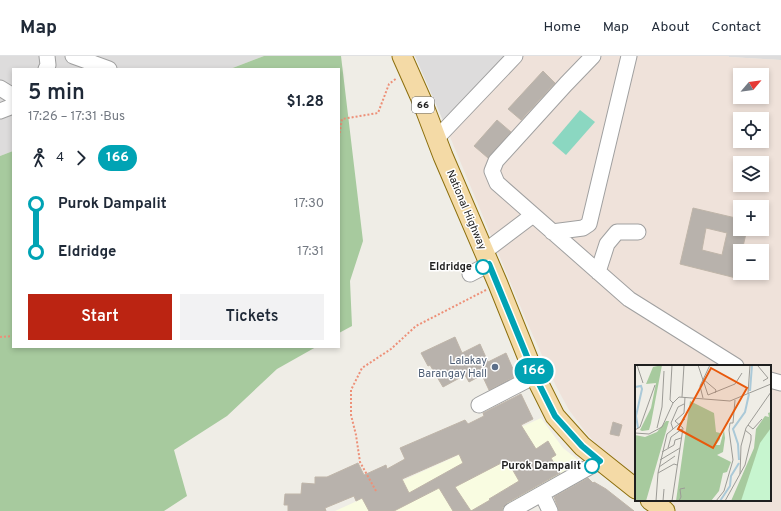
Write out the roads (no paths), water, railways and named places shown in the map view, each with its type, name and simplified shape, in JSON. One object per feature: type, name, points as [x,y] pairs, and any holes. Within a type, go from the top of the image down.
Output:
[{"type":"main road","name":"National Highway","points":[[405,63],[535,376],[555,416],[578,442],[635,488]]},
{"type":"main road","points":[[651,501],[664,511]]},
{"type":"street","points":[[46,68],[48,64],[47,56]]},
{"type":"street","points":[[74,56],[106,68]]},
{"type":"street","points":[[436,139],[515,56]]},
{"type":"street","points":[[593,56],[496,162],[492,171],[497,183],[629,299],[734,365]]},
{"type":"street","points":[[552,232],[584,228],[589,224],[629,56]]},
{"type":"street","points":[[0,88],[12,95]]},
{"type":"street","points":[[0,111],[12,106]]},
{"type":"street","points":[[470,274],[533,215]]},
{"type":"street","points":[[598,272],[607,244],[617,232],[638,232]]},
{"type":"street","points":[[479,405],[535,376]]},
{"type":"street","points":[[771,380],[781,384]]},
{"type":"street","points":[[511,511],[600,461]]},
{"type":"street","points":[[542,494],[550,511]]},
{"type":"place","name":"Eldridge","points":[[483,267]]},
{"type":"place","name":"Lalakay Barangay Hall","points":[[495,367]]},
{"type":"place","name":"Purok Dampalit","points":[[592,466]]}]
